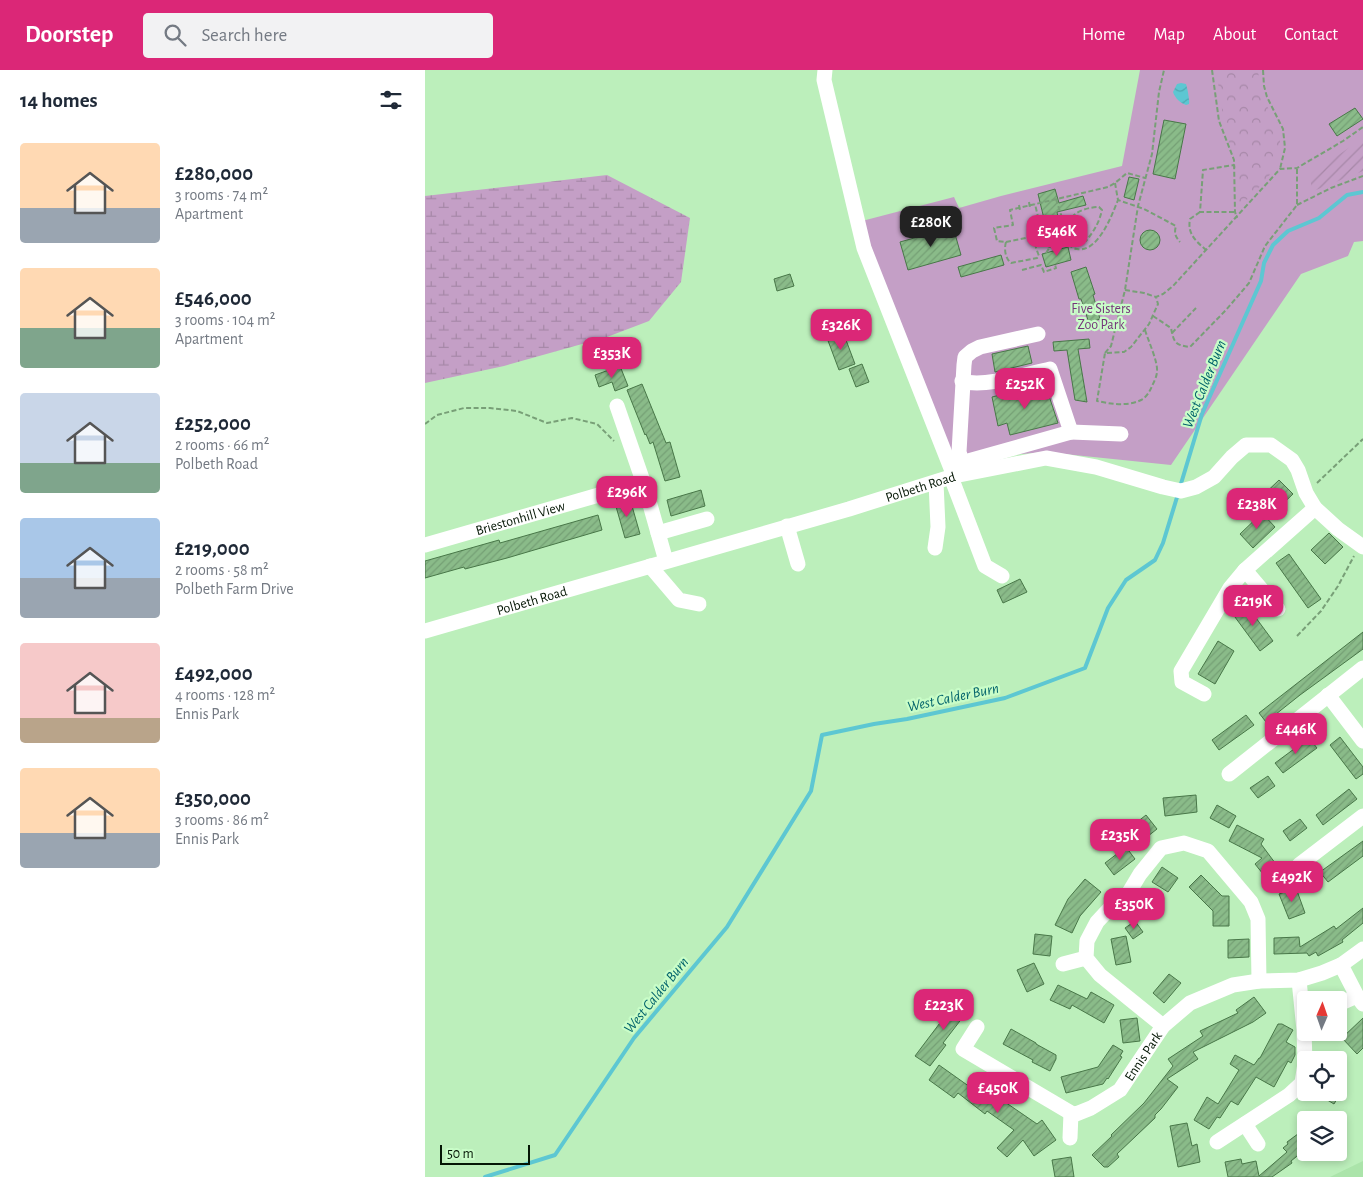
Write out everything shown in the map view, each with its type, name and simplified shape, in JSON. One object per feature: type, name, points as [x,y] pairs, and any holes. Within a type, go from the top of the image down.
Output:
[{"type":"street","points":[[825,70],[824,80],[864,248],[953,474],[985,566],[1002,576]]},
{"type":"street","points":[[935,548],[938,527],[959,452],[965,357],[979,347],[1038,334]]},
{"type":"street","points":[[962,381],[970,384],[985,383],[1051,369],[1071,432]]},
{"type":"street","points":[[617,406],[645,487],[666,561]]},
{"type":"street","points":[[953,474],[1071,432],[1121,434]]},
{"type":"street","name":"Polbeth Road","points":[[425,631],[849,509],[953,474],[1046,458],[1096,467],[1181,491],[1196,487],[1214,477],[1246,445],[1271,445],[1293,460],[1306,493],[1315,508],[1338,529],[1361,546]]},
{"type":"street","name":"Briestonhill View","points":[[425,545],[631,486],[645,487]]},
{"type":"street","points":[[1204,694],[1182,682],[1181,671],[1230,588],[1245,570],[1315,508]]},
{"type":"street","points":[[658,533],[707,519]]},
{"type":"street","points":[[787,526],[798,564]]},
{"type":"street","points":[[650,566],[679,600],[699,604]]},
{"type":"street","points":[[1245,570],[1278,609]]},
{"type":"street","points":[[1229,774],[1363,668]]},
{"type":"street","points":[[1329,695],[1363,740]]},
{"type":"street","points":[[1299,865],[1363,816]]},
{"type":"street","points":[[1063,964],[1086,958],[1087,941],[1097,922],[1110,908],[1128,894],[1140,874],[1161,848],[1184,843],[1208,851],[1251,902],[1258,919],[1259,981]]},
{"type":"street","name":"Ennis Park","points":[[1071,1113],[1076,1114],[1091,1108],[1120,1090],[1163,1026],[1190,1003],[1233,985],[1259,981],[1299,980],[1322,973],[1341,965],[1363,949]]},
{"type":"street","name":"Ennis Park","points":[[1086,958],[1100,975],[1163,1026]]},
{"type":"street","points":[[1341,965],[1360,1000],[1347,1002]]},
{"type":"street","points":[[1217,1142],[1289,1095],[1302,1083],[1305,1063],[1299,980]]},
{"type":"street","points":[[977,1027],[963,1049],[1071,1113],[1070,1138]]},
{"type":"street","points":[[1245,1124],[1258,1144]]},
{"type":"path","points":[[1145,330],[1157,372],[1147,395],[1144,399],[1128,403],[1113,404],[1097,400],[1105,353],[1111,346],[1125,290],[1138,206],[1152,154],[1159,92],[1164,70]]},
{"type":"path","points":[[1212,70],[1219,122],[1234,160],[1235,212],[1237,218]]},
{"type":"path","points":[[1125,290],[1155,297],[1163,294],[1173,286],[1237,218],[1280,169],[1285,148],[1283,128],[1267,97],[1263,70]]},
{"type":"path","points":[[1280,169],[1297,168],[1343,141],[1363,126]]},
{"type":"path","points":[[1200,212],[1203,170],[1234,165]]},
{"type":"path","points":[[1297,168],[1297,205]]},
{"type":"path","points":[[1075,224],[1035,238],[1006,242],[997,241],[994,228],[1013,225],[1010,210],[1108,187],[1127,173],[1145,178]]},
{"type":"path","points":[[1153,316],[1171,328],[1173,340],[1180,346],[1190,347],[1249,283],[1265,246],[1297,205],[1331,188],[1363,176]]},
{"type":"path","points":[[1056,198],[1065,232],[1069,239],[1067,242],[1069,246],[1079,250],[1088,247],[1104,232],[1118,200],[1115,183]]},
{"type":"path","points":[[1118,200],[1138,206],[1176,226],[1176,237],[1180,242]]},
{"type":"path","points":[[1029,202],[1030,208]]},
{"type":"path","points":[[1035,204],[1043,234]]},
{"type":"path","points":[[1019,205],[1020,211]]},
{"type":"path","points":[[1093,207],[1099,207],[1102,210],[1095,230],[1085,241],[1081,241],[1075,224],[1073,216],[1076,212],[1093,207]]},
{"type":"path","points":[[1206,250],[1193,238],[1189,230],[1190,219],[1200,212],[1235,212]]},
{"type":"path","points":[[1006,242],[1007,258],[1011,263],[1015,263],[1039,256],[1035,238]]},
{"type":"path","points":[[1035,238],[1045,242],[1050,248]]},
{"type":"path","points":[[1046,253],[1050,248],[1067,242]]},
{"type":"path","points":[[1055,246],[1056,250]]},
{"type":"path","points":[[1022,270],[1041,265],[1044,272],[1050,268],[1056,268],[1055,265]]},
{"type":"path","points":[[1105,353],[1124,352],[1131,348],[1153,316],[1158,304],[1155,297]]},
{"type":"path","points":[[1172,333],[1195,308]]},
{"type":"path","points":[[425,424],[437,415],[465,408],[490,408],[517,412],[547,423],[573,418],[597,424],[636,460]]},
{"type":"path","points":[[1306,493],[1363,439]]},
{"type":"path","points":[[1297,636],[1321,611],[1361,546]]},
{"type":"shaded area","points":[[1363,1161],[1363,1177],[1330,1177]]},
{"type":"green space","name":"Five Sisters Zoo Park","points":[[1140,70],[1363,70],[1363,241],[1354,242],[1348,256],[1301,274],[1171,465],[1045,452],[953,460],[895,313],[862,221],[954,197],[959,208],[1122,166]]},
{"type":"green space","points":[[1216,70],[1258,70],[1261,97],[1280,127],[1280,150],[1273,171],[1250,198],[1240,203],[1237,199],[1232,154],[1224,122]]},
{"type":"green space","points":[[1363,138],[1363,171],[1311,192],[1311,174]]},
{"type":"green space","points":[[607,175],[690,218],[681,282],[649,321],[607,337],[504,366],[425,383],[425,196]]},
{"type":"water","points":[[1177,84],[1186,84],[1187,88],[1189,104],[1186,105],[1178,100],[1173,92]]},
{"type":"building","points":[[1355,108],[1363,119],[1337,136],[1329,124]]},
{"type":"building","points":[[1164,120],[1186,124],[1175,179],[1153,174]]},
{"type":"building","points":[[1129,177],[1139,179],[1134,200],[1124,197]]},
{"type":"building","points":[[1055,189],[1059,203],[1083,196],[1086,205],[1057,212],[1059,223],[1046,227],[1038,194]]},
{"type":"building","points":[[953,227],[961,255],[908,270],[900,242]]},
{"type":"building","points":[[1150,230],[1157,233],[1160,240],[1157,247],[1150,250],[1143,247],[1140,240],[1143,233]]},
{"type":"building","points":[[1068,247],[1071,260],[1046,267],[1042,254]]},
{"type":"building","points":[[1001,255],[1004,265],[961,277],[958,267]]},
{"type":"building","points":[[1086,267],[1095,294],[1093,295],[1100,319],[1089,323],[1071,272]]},
{"type":"building","points":[[790,274],[794,286],[777,291],[774,279]]},
{"type":"building","points":[[843,332],[855,364],[839,370],[827,338]]},
{"type":"building","points":[[1089,339],[1090,348],[1078,349],[1087,402],[1075,400],[1067,350],[1054,351],[1053,342]]},
{"type":"building","points":[[1028,346],[1032,363],[995,372],[992,354]]},
{"type":"building","points":[[862,364],[869,382],[856,387],[849,369]]},
{"type":"building","points":[[620,366],[628,386],[615,391],[612,382],[599,387],[595,375]]},
{"type":"building","points":[[642,384],[666,443],[670,442],[680,477],[665,481],[653,442],[650,444],[645,435],[627,390]]},
{"type":"building","points":[[1045,384],[1058,423],[1010,435],[1007,423],[998,426],[992,397]]},
{"type":"building","points":[[1279,480],[1293,494],[1271,515],[1257,501]]},
{"type":"building","points":[[701,490],[705,506],[671,516],[667,500]]},
{"type":"building","points":[[630,499],[640,534],[625,538],[615,503]]},
{"type":"building","points":[[1262,513],[1275,527],[1253,548],[1240,534]]},
{"type":"building","points":[[598,515],[602,530],[507,558],[425,578],[425,561],[499,540],[500,543]]},
{"type":"building","points":[[1329,533],[1343,547],[1325,564],[1311,550]]},
{"type":"building","points":[[1289,554],[1321,599],[1308,608],[1276,563]]},
{"type":"building","points":[[1020,579],[1027,592],[1003,603],[997,590]]},
{"type":"building","points":[[1245,603],[1273,641],[1260,651],[1232,613]]},
{"type":"building","points":[[1363,632],[1363,649],[1266,722],[1259,713]]},
{"type":"building","points":[[1218,641],[1234,651],[1215,684],[1198,674]]},
{"type":"building","points":[[1246,715],[1254,725],[1219,750],[1212,740]]},
{"type":"building","points":[[1340,737],[1363,767],[1363,774],[1356,779],[1330,745]]},
{"type":"building","points":[[1309,738],[1317,748],[1283,773],[1275,763]]},
{"type":"building","points":[[1268,776],[1275,786],[1258,798],[1250,788]]},
{"type":"building","points":[[1349,789],[1357,799],[1323,825],[1316,815]]},
{"type":"building","points":[[1196,795],[1197,812],[1165,816],[1163,798]]},
{"type":"building","points":[[1217,805],[1236,816],[1229,828],[1210,818]]},
{"type":"building","points":[[1146,815],[1157,829],[1138,844],[1127,830]]},
{"type":"building","points":[[1300,819],[1307,828],[1290,841],[1283,831]]},
{"type":"building","points":[[1237,825],[1264,839],[1261,844],[1284,875],[1271,884],[1255,864],[1262,858],[1229,841]]},
{"type":"building","points":[[1363,841],[1363,856],[1328,882],[1320,872]]},
{"type":"building","points":[[1126,847],[1135,859],[1114,875],[1105,863]]},
{"type":"building","points":[[1162,867],[1178,878],[1168,892],[1152,882]]},
{"type":"building","points":[[1201,875],[1222,896],[1229,896],[1229,926],[1213,926],[1213,911],[1189,887]]},
{"type":"building","points":[[1085,879],[1101,892],[1080,916],[1072,933],[1055,925],[1068,899]]},
{"type":"building","points":[[1296,888],[1305,913],[1289,919],[1279,894]]},
{"type":"building","points":[[1363,908],[1363,923],[1342,940],[1343,942],[1318,956],[1316,952],[1309,956],[1307,953],[1274,954],[1274,938],[1299,937],[1300,947],[1334,926],[1336,929]]},
{"type":"building","points":[[1135,921],[1143,932],[1133,939],[1125,928]]},
{"type":"building","points":[[1035,934],[1052,936],[1050,956],[1033,954]]},
{"type":"building","points":[[1126,936],[1131,962],[1116,965],[1111,939]]},
{"type":"building","points":[[1249,939],[1249,957],[1228,958],[1228,940]]},
{"type":"building","points":[[1034,963],[1044,984],[1027,992],[1017,970]]},
{"type":"building","points":[[1169,974],[1181,983],[1164,1003],[1153,993]]},
{"type":"building","points":[[1058,985],[1087,999],[1091,992],[1114,1005],[1104,1023],[1072,1005],[1070,1009],[1050,1000]]},
{"type":"building","points":[[961,995],[973,1004],[943,1043],[946,1045],[930,1066],[915,1056]]},
{"type":"building","points":[[1254,997],[1266,1013],[1253,1022],[1193,1052],[1198,1059],[1167,1079],[1178,1087],[1155,1115],[1155,1118],[1117,1154],[1119,1157],[1108,1167],[1104,1167],[1092,1155],[1144,1103],[1173,1066],[1168,1059],[1203,1036],[1200,1031],[1238,1013],[1236,1010]]},
{"type":"building","points":[[1137,1018],[1140,1041],[1123,1043],[1120,1020]]},
{"type":"building","points":[[1363,1018],[1363,1048],[1357,1054],[1345,1041],[1347,1041],[1347,1033]]},
{"type":"building","points":[[1278,1024],[1293,1030],[1286,1042],[1295,1047],[1295,1055],[1291,1063],[1288,1061],[1274,1087],[1256,1077],[1238,1105],[1231,1101],[1220,1118],[1217,1117],[1209,1129],[1194,1120],[1207,1097],[1218,1104],[1239,1070],[1230,1064],[1235,1055],[1254,1065],[1260,1058]]},
{"type":"building","points":[[1011,1029],[1056,1055],[1050,1071],[1003,1044]]},
{"type":"building","points":[[1113,1045],[1123,1051],[1120,1056],[1122,1057],[1108,1079],[1103,1084],[1066,1093],[1061,1077],[1098,1067]]},
{"type":"building","points":[[939,1065],[970,1087],[974,1081],[1001,1102],[1002,1100],[1037,1124],[1042,1120],[1056,1140],[1034,1156],[1023,1140],[1007,1157],[997,1148],[1014,1130],[987,1111],[985,1114],[958,1093],[954,1098],[929,1080]]},
{"type":"building","points":[[1187,1123],[1192,1146],[1197,1144],[1200,1162],[1178,1167],[1170,1126]]},
{"type":"building","points":[[1297,1135],[1297,1156],[1291,1161],[1292,1163],[1272,1177],[1228,1177],[1225,1162],[1241,1159],[1242,1164],[1256,1161],[1259,1176],[1287,1152],[1283,1148],[1288,1144],[1287,1142]]},
{"type":"building","points":[[1071,1157],[1074,1177],[1055,1177],[1052,1160]]},
{"type":"waterway","name":"West Calder Burn","points":[[1180,487],[1202,414],[1261,281],[1264,263],[1273,245],[1288,231],[1319,218],[1347,195],[1363,192]]},
{"type":"waterway","name":"West Calder Burn","points":[[485,1177],[555,1155],[634,1038],[727,927],[811,791],[822,735],[1005,698],[1085,668],[1108,608],[1126,580],[1155,560],[1163,543],[1178,494]]}]
